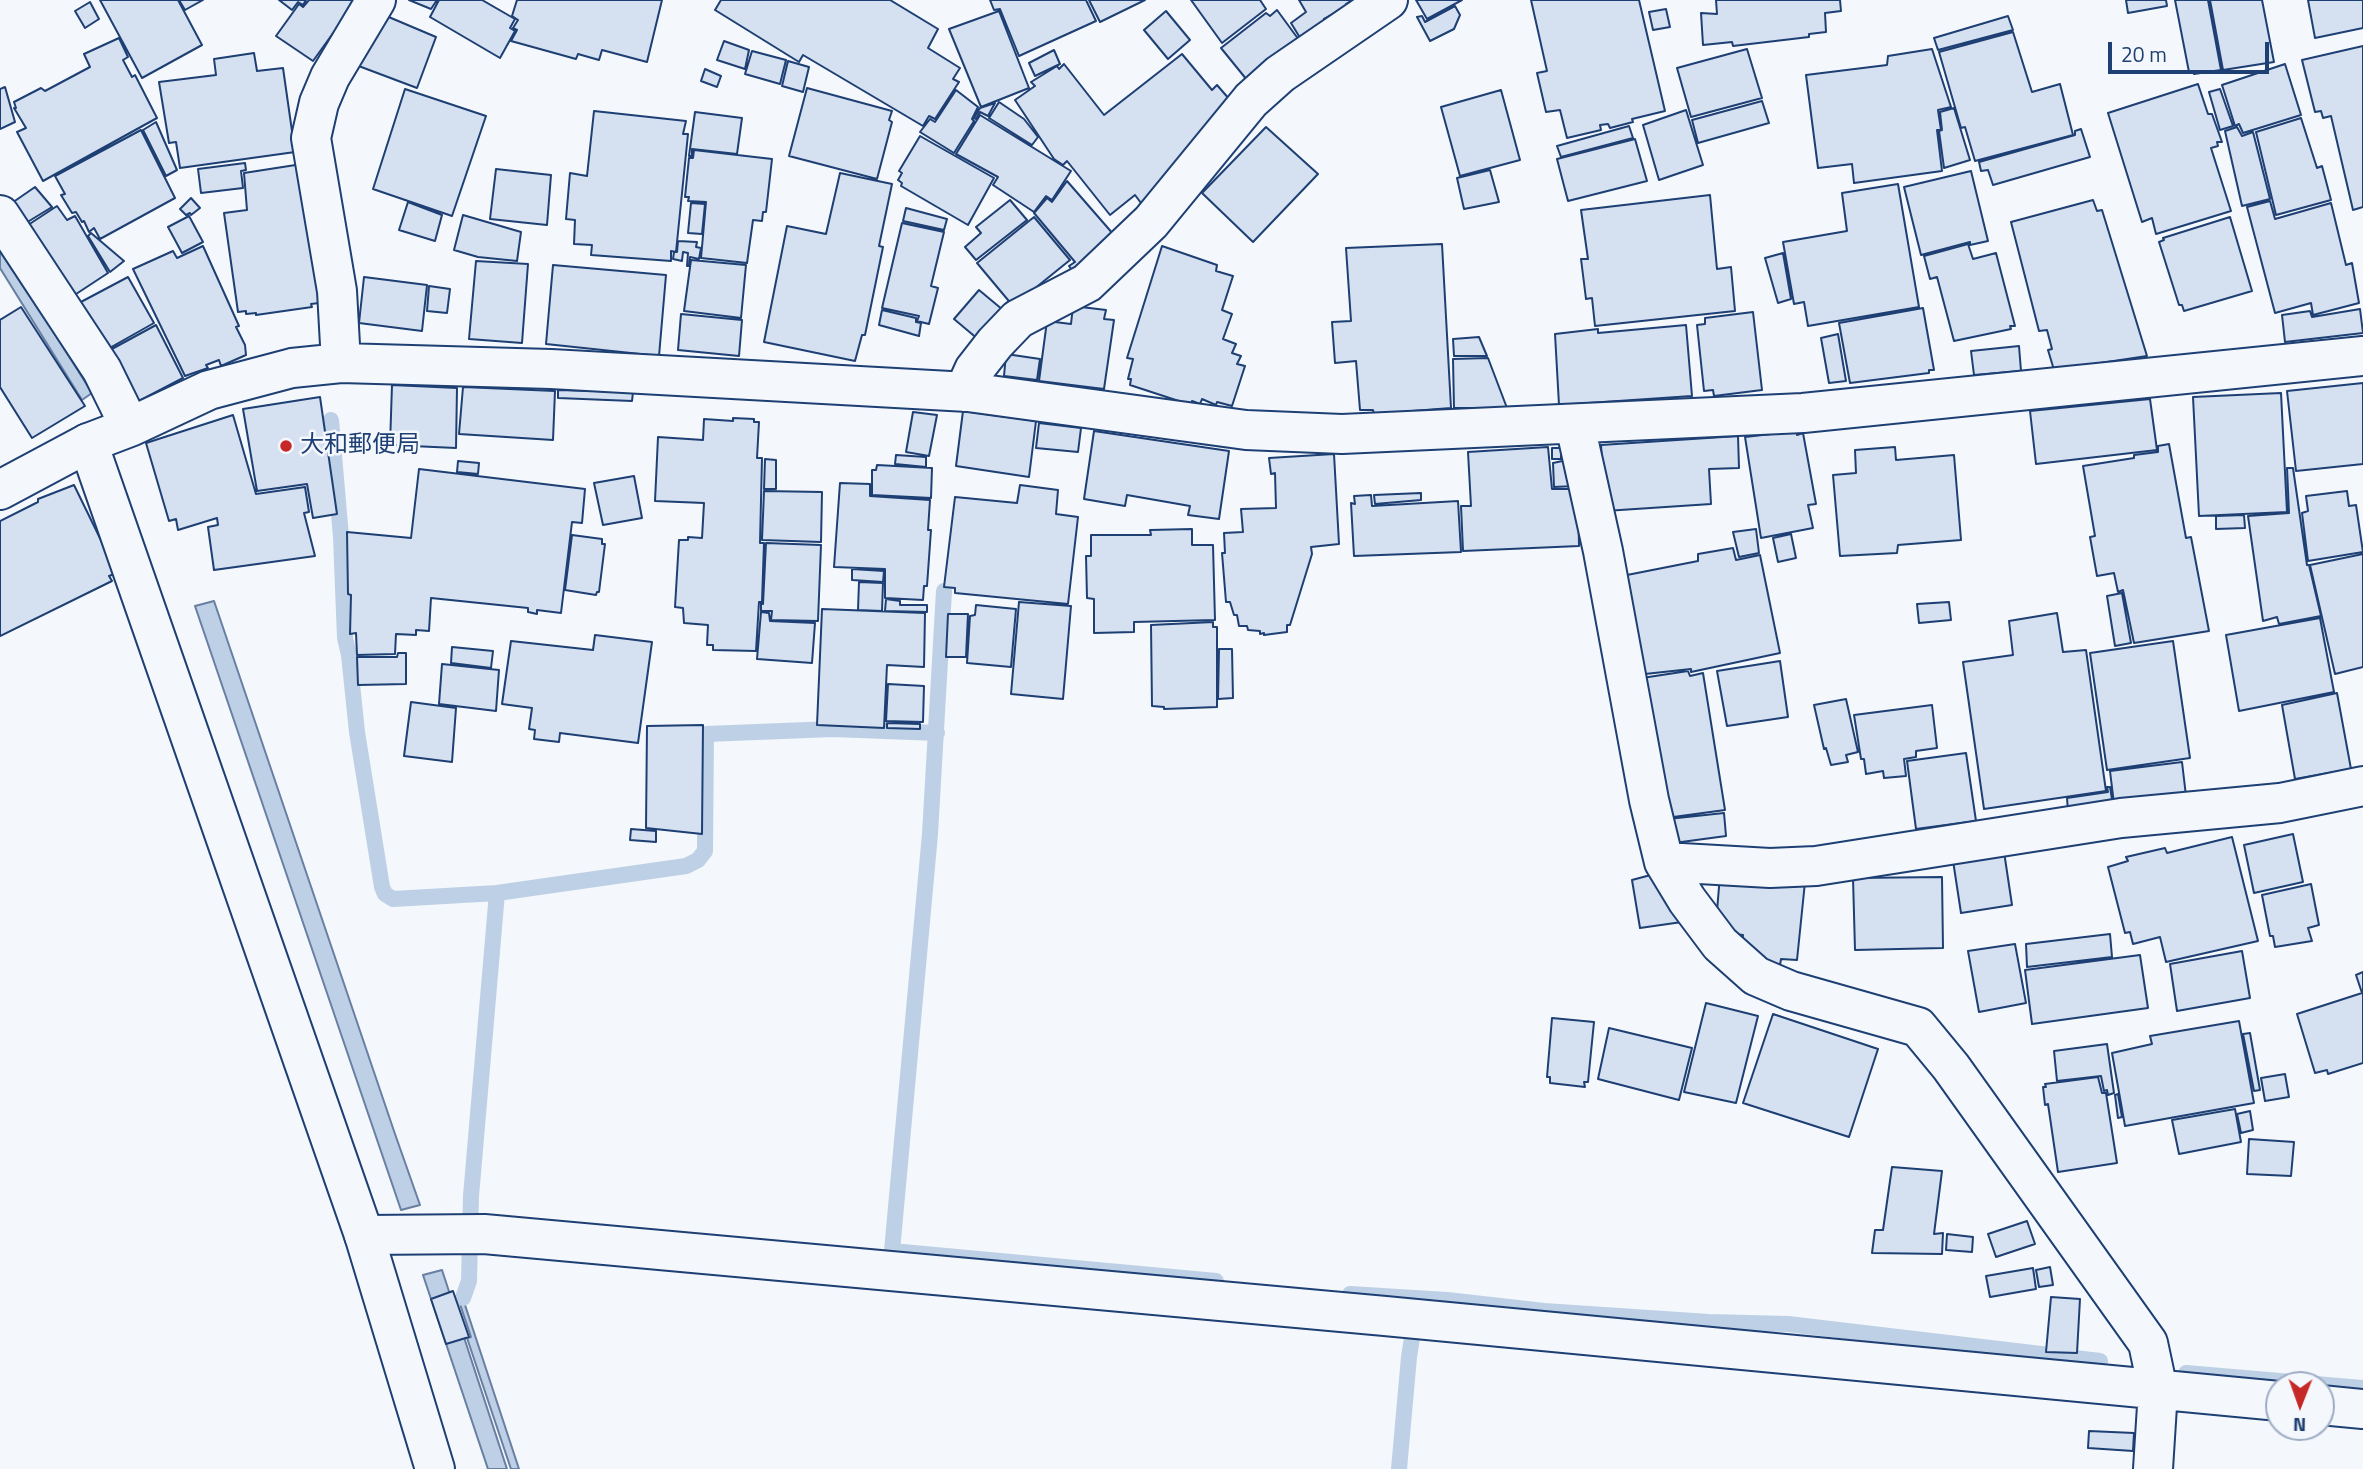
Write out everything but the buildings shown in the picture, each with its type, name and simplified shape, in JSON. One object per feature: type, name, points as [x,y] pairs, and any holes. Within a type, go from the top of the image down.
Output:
[{"type":"street","points":[[341,363],[337,291],[311,138],[319,103],[330,76],[376,0]]},
{"type":"street","points":[[964,392],[974,370],[995,342],[1018,319],[1087,283],[1151,222],[1251,100],[1280,75],[1388,0]]},
{"type":"street","points":[[0,215],[102,370],[130,427]]},
{"type":"street","points":[[0,489],[88,443],[130,427],[209,390],[292,369],[341,363],[551,369],[964,392],[1246,430],[1342,434],[1803,413],[2363,356]]},
{"type":"street","points":[[1576,425],[1603,551],[1649,800],[1664,862],[1686,900],[1720,944],[1756,976],[1791,991],[1918,1027],[1951,1067],[2148,1343],[2158,1390],[2153,1469]]},
{"type":"street","points":[[88,443],[364,1235],[435,1469]]},
{"type":"street","points":[[1664,862],[1770,868],[1816,866],[2121,818],[2280,803],[2363,786]]},
{"type":"street","points":[[364,1235],[484,1234],[2265,1400]]},
{"type":"street","points":[[2335,1406],[2363,1409]]},
{"type":"water","points":[[0,246],[92,393],[82,400],[0,268]]},
{"type":"water","points":[[214,601],[420,1205],[401,1210],[195,606]]},
{"type":"water","points":[[442,1270],[507,1469],[488,1469],[423,1275]]},
{"type":"water","points":[[464,1277],[472,1280],[465,1305],[519,1469],[511,1469],[467,1338],[471,1337],[458,1298]]},
{"type":"waterway","points":[[331,420],[341,537],[345,638],[357,732],[382,887],[385,894],[393,899],[497,893],[686,866],[698,860],[705,851],[706,734],[833,729],[937,733]]},
{"type":"waterway","points":[[944,591],[930,834],[892,1251],[1216,1281]]},
{"type":"waterway","points":[[463,1298],[469,1281],[471,1196],[497,893]]},
{"type":"waterway","points":[[1350,1294],[1447,1300],[1544,1311],[1709,1322],[1788,1324],[2100,1361]]},
{"type":"waterway","points":[[1399,1469],[1415,1319]]},
{"type":"waterway","points":[[2186,1373],[2363,1388]]},
{"type":"place","name":"大和郵便局","points":[[286,446]]}]
